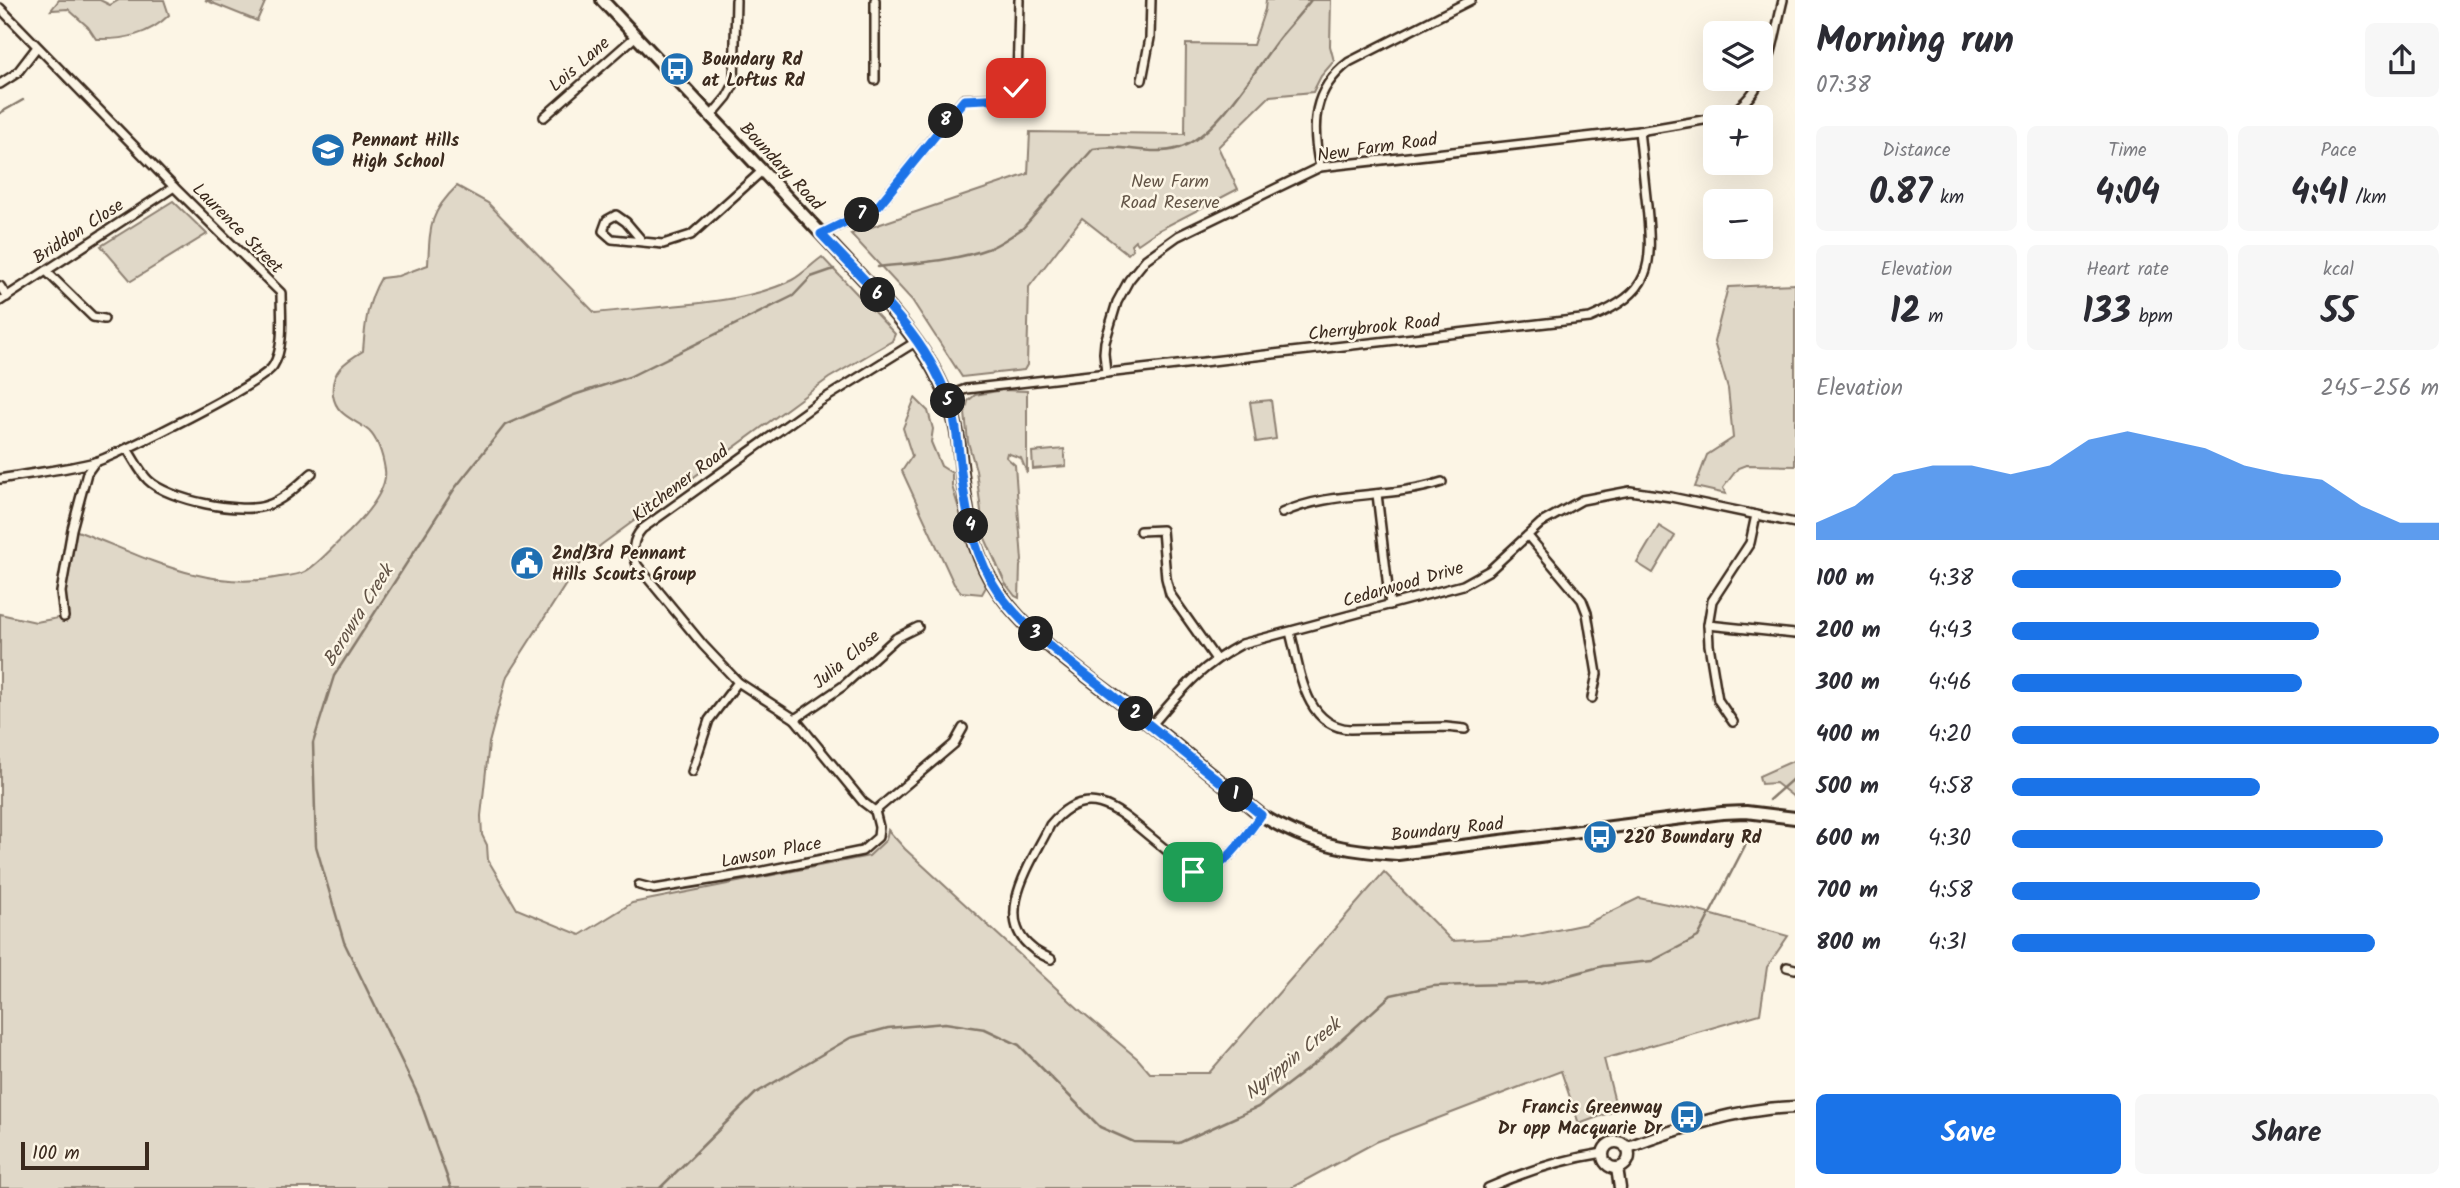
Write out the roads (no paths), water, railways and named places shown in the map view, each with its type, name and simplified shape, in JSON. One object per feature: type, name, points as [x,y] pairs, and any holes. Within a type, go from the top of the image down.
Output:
[{"type":"main road","name":"Boundary Road","points":[[603,0],[901,320],[926,354],[947,396],[958,439],[961,478],[975,542],[984,568],[999,593],[1035,634],[1261,815],[1286,831],[1333,847],[1398,853],[1722,813],[1746,812],[1795,818]]},
{"type":"main road","points":[[1626,1148],[1724,1116],[1760,1109],[1795,1107]]},
{"type":"main road","points":[[1620,1143],[1626,1148],[1628,1159],[1624,1165],[1617,1168],[1606,1164],[1603,1153],[1606,1147],[1620,1143]]},
{"type":"main road","points":[[1617,1168],[1620,1188]]},
{"type":"street","points":[[711,117],[734,84],[736,0]]},
{"type":"street","points":[[875,0],[875,80]]},
{"type":"street","points":[[821,234],[878,206],[964,100],[1005,98],[1013,94],[1017,85],[1018,0]]},
{"type":"street","points":[[1142,80],[1150,38],[1152,0]]},
{"type":"street","points":[[1320,167],[1315,144],[1318,105],[1321,94],[1336,72],[1349,62],[1471,0]]},
{"type":"street","points":[[1741,105],[1759,87],[1765,73],[1783,0]]},
{"type":"street","name":"Laurence Street","points":[[0,8],[281,293],[279,354],[272,369],[251,383],[127,449],[95,461],[0,479]]},
{"type":"street","name":"Lois Lane","points":[[544,117],[636,36]]},
{"type":"street","points":[[0,84],[17,73],[37,47]]},
{"type":"street","name":"New Farm Road","points":[[1106,373],[1104,353],[1121,291],[1146,258],[1178,236],[1320,167],[1639,131],[1703,120]]},
{"type":"street","name":"Cherrybrook Road","points":[[947,396],[965,389],[1590,318],[1616,307],[1637,287],[1647,271],[1650,255],[1639,131]]},
{"type":"street","points":[[643,242],[626,222],[616,215],[607,220],[603,231],[612,239],[663,244],[691,235],[762,171]]},
{"type":"street","name":"Briddon Close","points":[[4,299],[174,187]]},
{"type":"street","points":[[46,271],[93,317],[104,320]]},
{"type":"street","points":[[0,286],[4,299]]},
{"type":"street","name":"Kitchener Road","points":[[875,811],[863,802],[795,719],[738,682],[703,645],[637,565],[633,548],[636,535],[819,402],[916,341]]},
{"type":"street","points":[[127,449],[148,480],[169,493],[246,508],[269,505],[283,498],[312,473]]},
{"type":"street","points":[[64,617],[61,592],[72,529],[87,473],[95,461]]},
{"type":"street","points":[[1282,513],[1306,502],[1413,490],[1441,482]]},
{"type":"street","name":"Cedarwood Drive","points":[[1152,726],[1194,677],[1215,659],[1242,644],[1449,590],[1476,579],[1500,562],[1541,523],[1582,500],[1630,491],[1795,523]]},
{"type":"street","points":[[1377,494],[1390,605]]},
{"type":"street","points":[[1733,722],[1718,700],[1708,625],[1712,601],[1750,543],[1756,515]]},
{"type":"street","points":[[1140,531],[1162,530],[1170,594],[1215,659]]},
{"type":"street","points":[[1528,536],[1582,600],[1587,613],[1597,674],[1592,698]]},
{"type":"street","points":[[1708,625],[1795,634]]},
{"type":"street","name":"Julia Close","points":[[795,719],[843,686],[896,638],[918,627]]},
{"type":"street","points":[[1290,632],[1310,705],[1321,718],[1335,726],[1350,729],[1465,729]]},
{"type":"street","points":[[692,772],[709,720],[738,682]]},
{"type":"street","points":[[875,811],[954,744],[963,728]]},
{"type":"street","points":[[1051,959],[1031,948],[1020,936],[1014,902],[1050,825],[1059,814],[1071,806],[1087,802],[1113,807],[1199,877],[1208,874],[1241,842],[1261,815]]},
{"type":"street","name":"Lawson Place","points":[[639,884],[654,888],[678,885],[862,851],[878,837],[879,827],[875,811]]},
{"type":"street","points":[[1488,1188],[1581,1157],[1603,1153]]},
{"type":"waterway","name":"Berowra Creek","points":[[878,267],[949,259],[999,244],[1023,228],[1093,149],[1158,151],[1179,148],[1194,141],[1222,116],[1311,0]]},
{"type":"waterway","points":[[0,113],[23,100]]},
{"type":"waterway","name":"Berowra Creek","points":[[451,1188],[418,1095],[344,942],[316,846],[313,743],[334,676],[455,488],[505,425],[574,395],[629,377],[793,296],[811,277],[834,269]]},
{"type":"waterway","name":"Nyrippin Creek","points":[[1769,800],[1795,777]]},
{"type":"waterway","name":"Nyrippin Creek","points":[[660,1188],[756,1093],[850,1038],[888,1028],[945,1023],[985,1029],[1019,1045],[1100,1127],[1134,1142],[1179,1143],[1258,1107],[1318,1061],[1391,995],[1433,986],[1540,983],[1603,966],[1652,961],[1698,937],[1751,834]]},
{"type":"place","name":"Boundary Rd at Loftus Rd","points":[[677,69]]},
{"type":"place","name":"Pennant Hills High School","points":[[328,150]]},
{"type":"place","name":"2nd/3rd Pennant Hills Scouts Group","points":[[527,563]]},
{"type":"place","name":"220 Boundary Rd","points":[[1600,837]]},
{"type":"place","name":"Francis Greenway Dr opp Macquarie Dr","points":[[1687,1117]]},
{"type":"park label","name":"New Farm Road Reserve","points":[[1170,191]]}]
